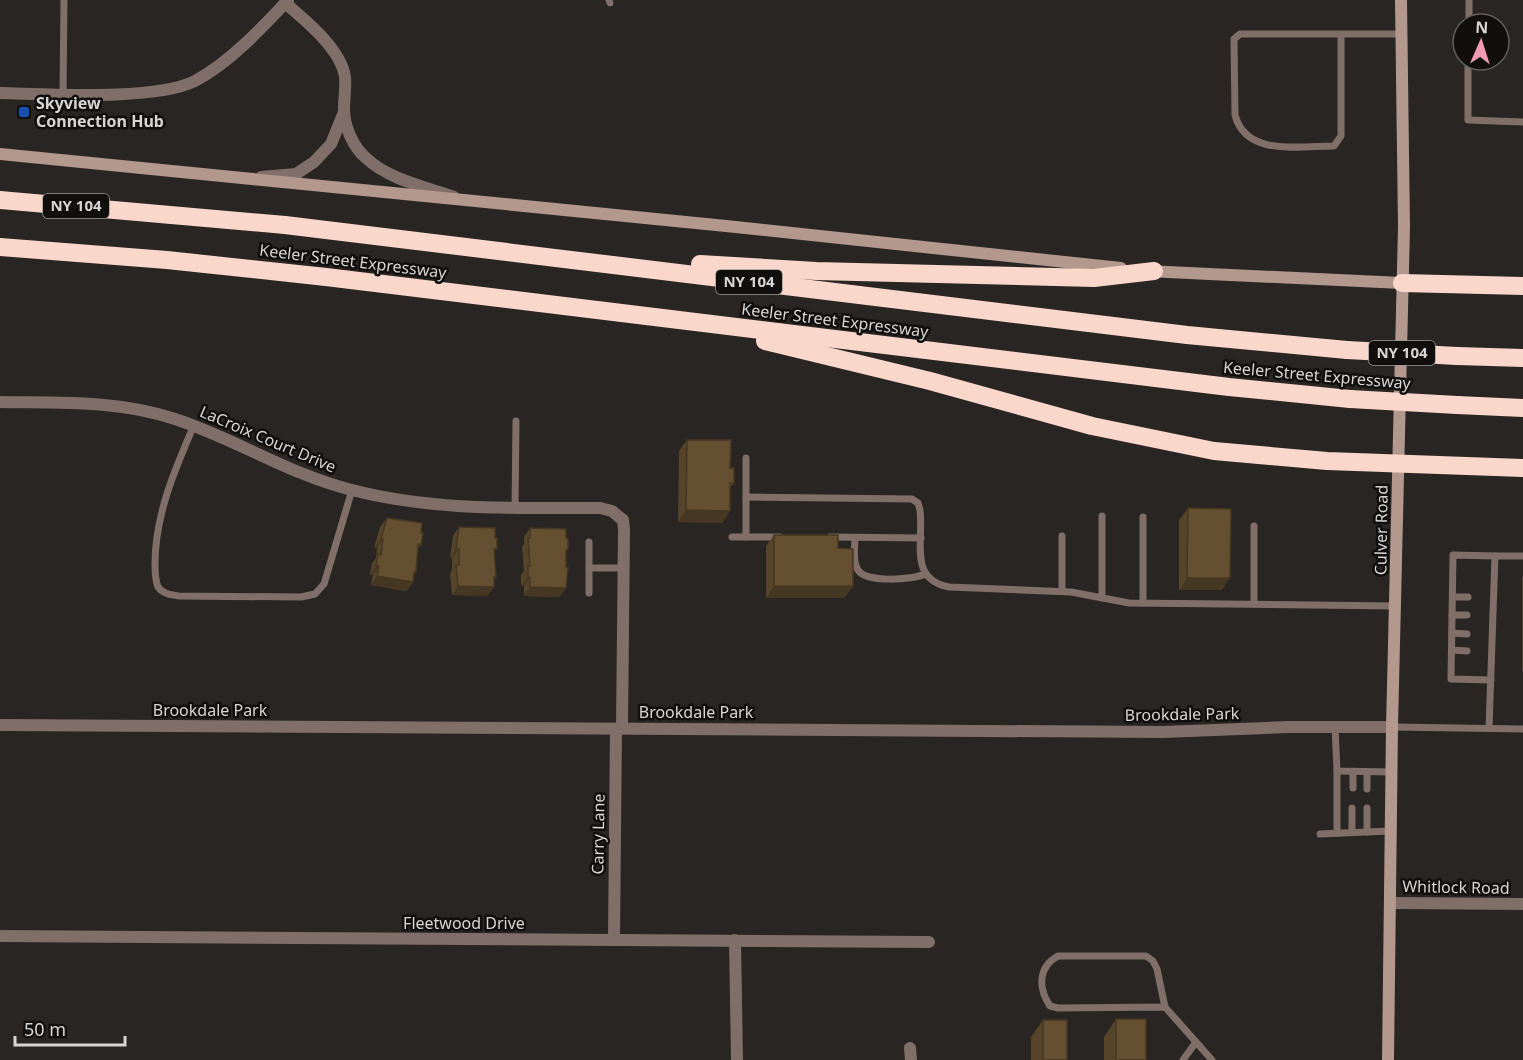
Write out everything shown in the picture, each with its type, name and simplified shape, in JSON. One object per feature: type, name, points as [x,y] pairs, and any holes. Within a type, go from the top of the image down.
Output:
[{"type":"highway","name":"Keeler Street Expressway","points":[[0,200],[258,222],[1196,336],[1347,350],[1523,357]]},
{"type":"highway","name":"Keeler Street Expressway","points":[[0,247],[220,265],[1218,386],[1350,399],[1523,408]]},
{"type":"highway","points":[[524,254],[824,272],[1094,278],[1154,271]]},
{"type":"highway","points":[[1402,283],[1523,286]]},
{"type":"highway","points":[[645,316],[896,372],[1071,421],[1168,442],[1249,455],[1399,464],[1523,468]]},
{"type":"main road","name":"Culver Road","points":[[1388,1060],[1391,772],[1404,190],[1401,0]]},
{"type":"main road","points":[[0,154],[833,237],[1046,262],[1154,271],[1402,283]]},
{"type":"street","points":[[0,93],[130,93],[164,90],[193,82],[223,64],[286,2],[319,33],[335,55],[345,76],[344,112],[351,137],[365,158],[385,172],[460,199]]},
{"type":"street","points":[[247,178],[296,174],[314,162],[331,144],[344,112]]},
{"type":"street","name":"LaCroix Court Drive","points":[[0,402],[119,405],[163,415],[194,425],[280,466],[352,490],[428,504],[478,508],[600,508],[616,513],[623,520],[624,568]]},
{"type":"street","name":"Carry Lane","points":[[614,940],[624,568]]},
{"type":"street","name":"Brookdale Park","points":[[0,725],[1185,732],[1288,727],[1392,727]]},
{"type":"street","name":"Whitlock Road","points":[[1389,903],[1523,904]]},
{"type":"street","name":"Fleetwood Drive","points":[[0,936],[928,942]]},
{"type":"street","points":[[735,940],[737,1060]]},
{"type":"lane","points":[[63,94],[64,0]]},
{"type":"lane","points":[[1341,34],[1341,136],[1334,146],[1269,146],[1253,140],[1238,127],[1235,115],[1234,39],[1240,34],[1341,34],[1401,34]]},
{"type":"lane","points":[[1468,72],[1467,120],[1523,122]]},
{"type":"lane","points":[[515,508],[516,421]]},
{"type":"lane","points":[[194,425],[169,488],[158,532],[156,576],[158,587],[164,592],[179,596],[306,597],[315,594],[322,588],[326,579],[352,490]]},
{"type":"lane","points":[[746,458],[746,537]]},
{"type":"lane","points":[[746,497],[908,498],[915,501],[920,507],[922,566],[925,574],[933,582],[949,587],[1062,591],[1143,603],[1396,606]]},
{"type":"lane","points":[[1102,516],[1102,598]]},
{"type":"lane","points":[[1143,517],[1143,603]]},
{"type":"lane","points":[[1254,525],[1254,604]]},
{"type":"lane","points":[[1062,536],[1062,591]]},
{"type":"lane","points":[[732,537],[790,537]]},
{"type":"lane","points":[[823,537],[921,538]]},
{"type":"lane","points":[[855,538],[856,566],[863,576],[907,578],[925,574]]},
{"type":"lane","points":[[589,543],[589,593]]},
{"type":"lane","points":[[1491,680],[1451,679],[1453,555],[1523,556]]},
{"type":"lane","points":[[1490,728],[1491,680],[1488,651],[1492,635],[1495,556]]},
{"type":"lane","points":[[589,568],[624,568]]},
{"type":"lane","points":[[1453,597],[1468,597]]},
{"type":"lane","points":[[1484,597],[1493,598]]},
{"type":"lane","points":[[1452,615],[1467,615]]},
{"type":"lane","points":[[1483,615],[1493,615]]},
{"type":"lane","points":[[1452,633],[1467,634]]},
{"type":"lane","points":[[1484,634],[1492,635]]},
{"type":"lane","points":[[1452,650],[1467,651]]},
{"type":"lane","points":[[1335,727],[1337,833]]},
{"type":"lane","points":[[1392,727],[1523,729]]},
{"type":"lane","points":[[1337,771],[1391,772]]},
{"type":"lane","points":[[1353,772],[1353,788]]},
{"type":"lane","points":[[1367,772],[1367,789]]},
{"type":"lane","points":[[1352,808],[1352,832]]},
{"type":"lane","points":[[1367,808],[1367,832]]},
{"type":"lane","points":[[1320,834],[1390,831]]},
{"type":"lane","points":[[1165,1007],[1058,1008],[1050,1006],[1043,997],[1042,972],[1048,962],[1058,956],[1146,956],[1153,961],[1156,969],[1165,1007],[1212,1060]]},
{"type":"lane","points":[[1183,1060],[1196,1042]]},
{"type":"building","points":[[687,440],[731,440],[730,468],[734,468],[734,483],[730,483],[730,511],[686,510]]},
{"type":"building","points":[[1188,508],[1231,509],[1230,578],[1187,578]]},
{"type":"building","points":[[387,518],[422,523],[421,533],[423,533],[421,545],[418,544],[413,582],[377,576],[378,554],[381,555],[383,539],[381,539]]},
{"type":"building","points":[[459,527],[495,528],[497,549],[494,549],[496,577],[494,577],[494,587],[458,586],[456,565],[459,565],[459,549],[456,549]]},
{"type":"building","points":[[530,528],[566,529],[568,550],[566,550],[566,567],[568,567],[566,588],[530,587],[528,538],[530,538]]},
{"type":"building","points":[[774,535],[838,535],[838,548],[853,549],[853,586],[774,586]]},
{"type":"building","points":[[1116,1019],[1146,1019],[1146,1060],[1116,1060]]},
{"type":"building","points":[[1043,1020],[1067,1020],[1067,1060],[1043,1060]]},
{"type":"place","name":"Skyview Connection Hub","points":[[24,112]]}]
